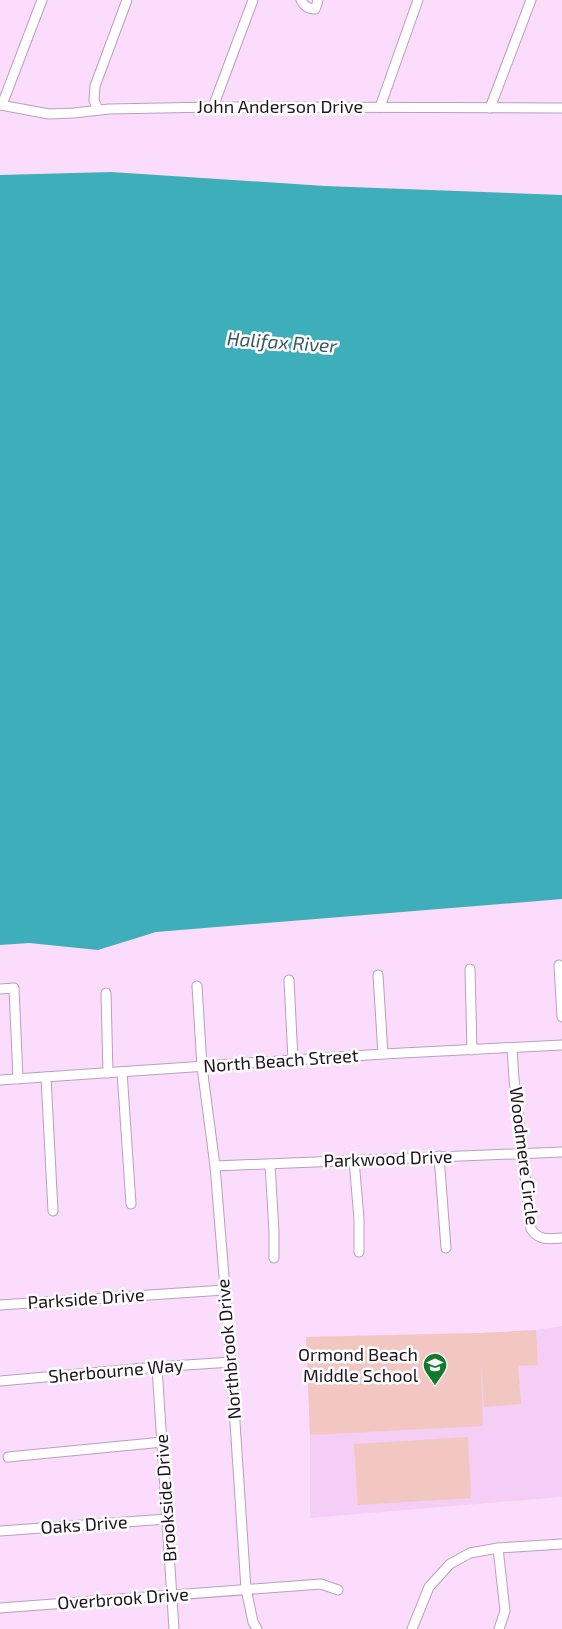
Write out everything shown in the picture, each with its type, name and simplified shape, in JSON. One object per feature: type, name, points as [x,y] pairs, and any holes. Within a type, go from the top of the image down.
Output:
[{"type":"street","points":[[1,105],[42,0]]},
{"type":"street","points":[[98,110],[94,100],[95,86],[127,0]]},
{"type":"street","points":[[213,107],[253,0]]},
{"type":"street","points":[[301,0],[304,6],[311,9],[315,9],[318,0]]},
{"type":"street","points":[[380,107],[418,0]]},
{"type":"street","points":[[490,108],[531,0]]},
{"type":"street","name":"John Anderson Drive","points":[[1,105],[49,114],[98,110],[213,107],[562,108]]},
{"type":"street","points":[[559,965],[562,1016]]},
{"type":"street","points":[[470,970],[472,1050]]},
{"type":"street","points":[[378,975],[383,1054]]},
{"type":"street","points":[[288,980],[293,1060]]},
{"type":"street","name":"Northbrook Drive","points":[[197,986],[202,1067],[215,1166],[224,1290],[232,1362],[246,1589],[253,1622],[257,1629]]},
{"type":"street","points":[[0,989],[14,988],[18,1079]]},
{"type":"street","points":[[106,994],[108,1073]]},
{"type":"street","name":"North Beach Street","points":[[0,1080],[383,1054],[562,1046]]},
{"type":"street","name":"Woodmere Circle","points":[[512,1048],[531,1229],[543,1240],[562,1238]]},
{"type":"street","points":[[122,1072],[131,1204]]},
{"type":"street","points":[[46,1077],[53,1212]]},
{"type":"street","name":"Parkwood Drive","points":[[215,1166],[562,1152]]},
{"type":"street","points":[[439,1156],[446,1248]]},
{"type":"street","points":[[354,1160],[359,1219],[359,1252]]},
{"type":"street","points":[[270,1164],[274,1258]]},
{"type":"street","name":"Parkside Drive","points":[[0,1305],[224,1290]]},
{"type":"street","name":"Sherbourne Way","points":[[0,1381],[232,1362]]},
{"type":"street","name":"Brookside Drive","points":[[157,1367],[174,1629]]},
{"type":"street","points":[[8,1457],[163,1442]]},
{"type":"street","name":"Oaks Drive","points":[[0,1530],[167,1519]]},
{"type":"street","points":[[412,1629],[430,1588],[450,1564],[470,1553],[498,1548],[562,1544]]},
{"type":"street","points":[[498,1548],[505,1611],[499,1629]]},
{"type":"street","name":"Overbrook Drive","points":[[0,1608],[321,1584],[338,1590]]},
{"type":"shaded area","name":"Ormond Beach Middle School","points":[[562,1326],[562,1497],[310,1518],[310,1435],[306,1337],[480,1333],[536,1330]]},
{"type":"shaded area","points":[[536,1330],[538,1365],[518,1366],[521,1404],[484,1407],[481,1363],[483,1426],[310,1435],[306,1337]]},
{"type":"shaded area","points":[[468,1437],[471,1498],[358,1505],[354,1444]]},
{"type":"water","name":"Halifax River","points":[[111,172],[325,186],[562,195],[562,899],[156,932],[98,950],[29,943],[0,945],[0,175]]},
{"type":"place","name":"Ormond Beach Middle School","points":[[435,1386]]}]
